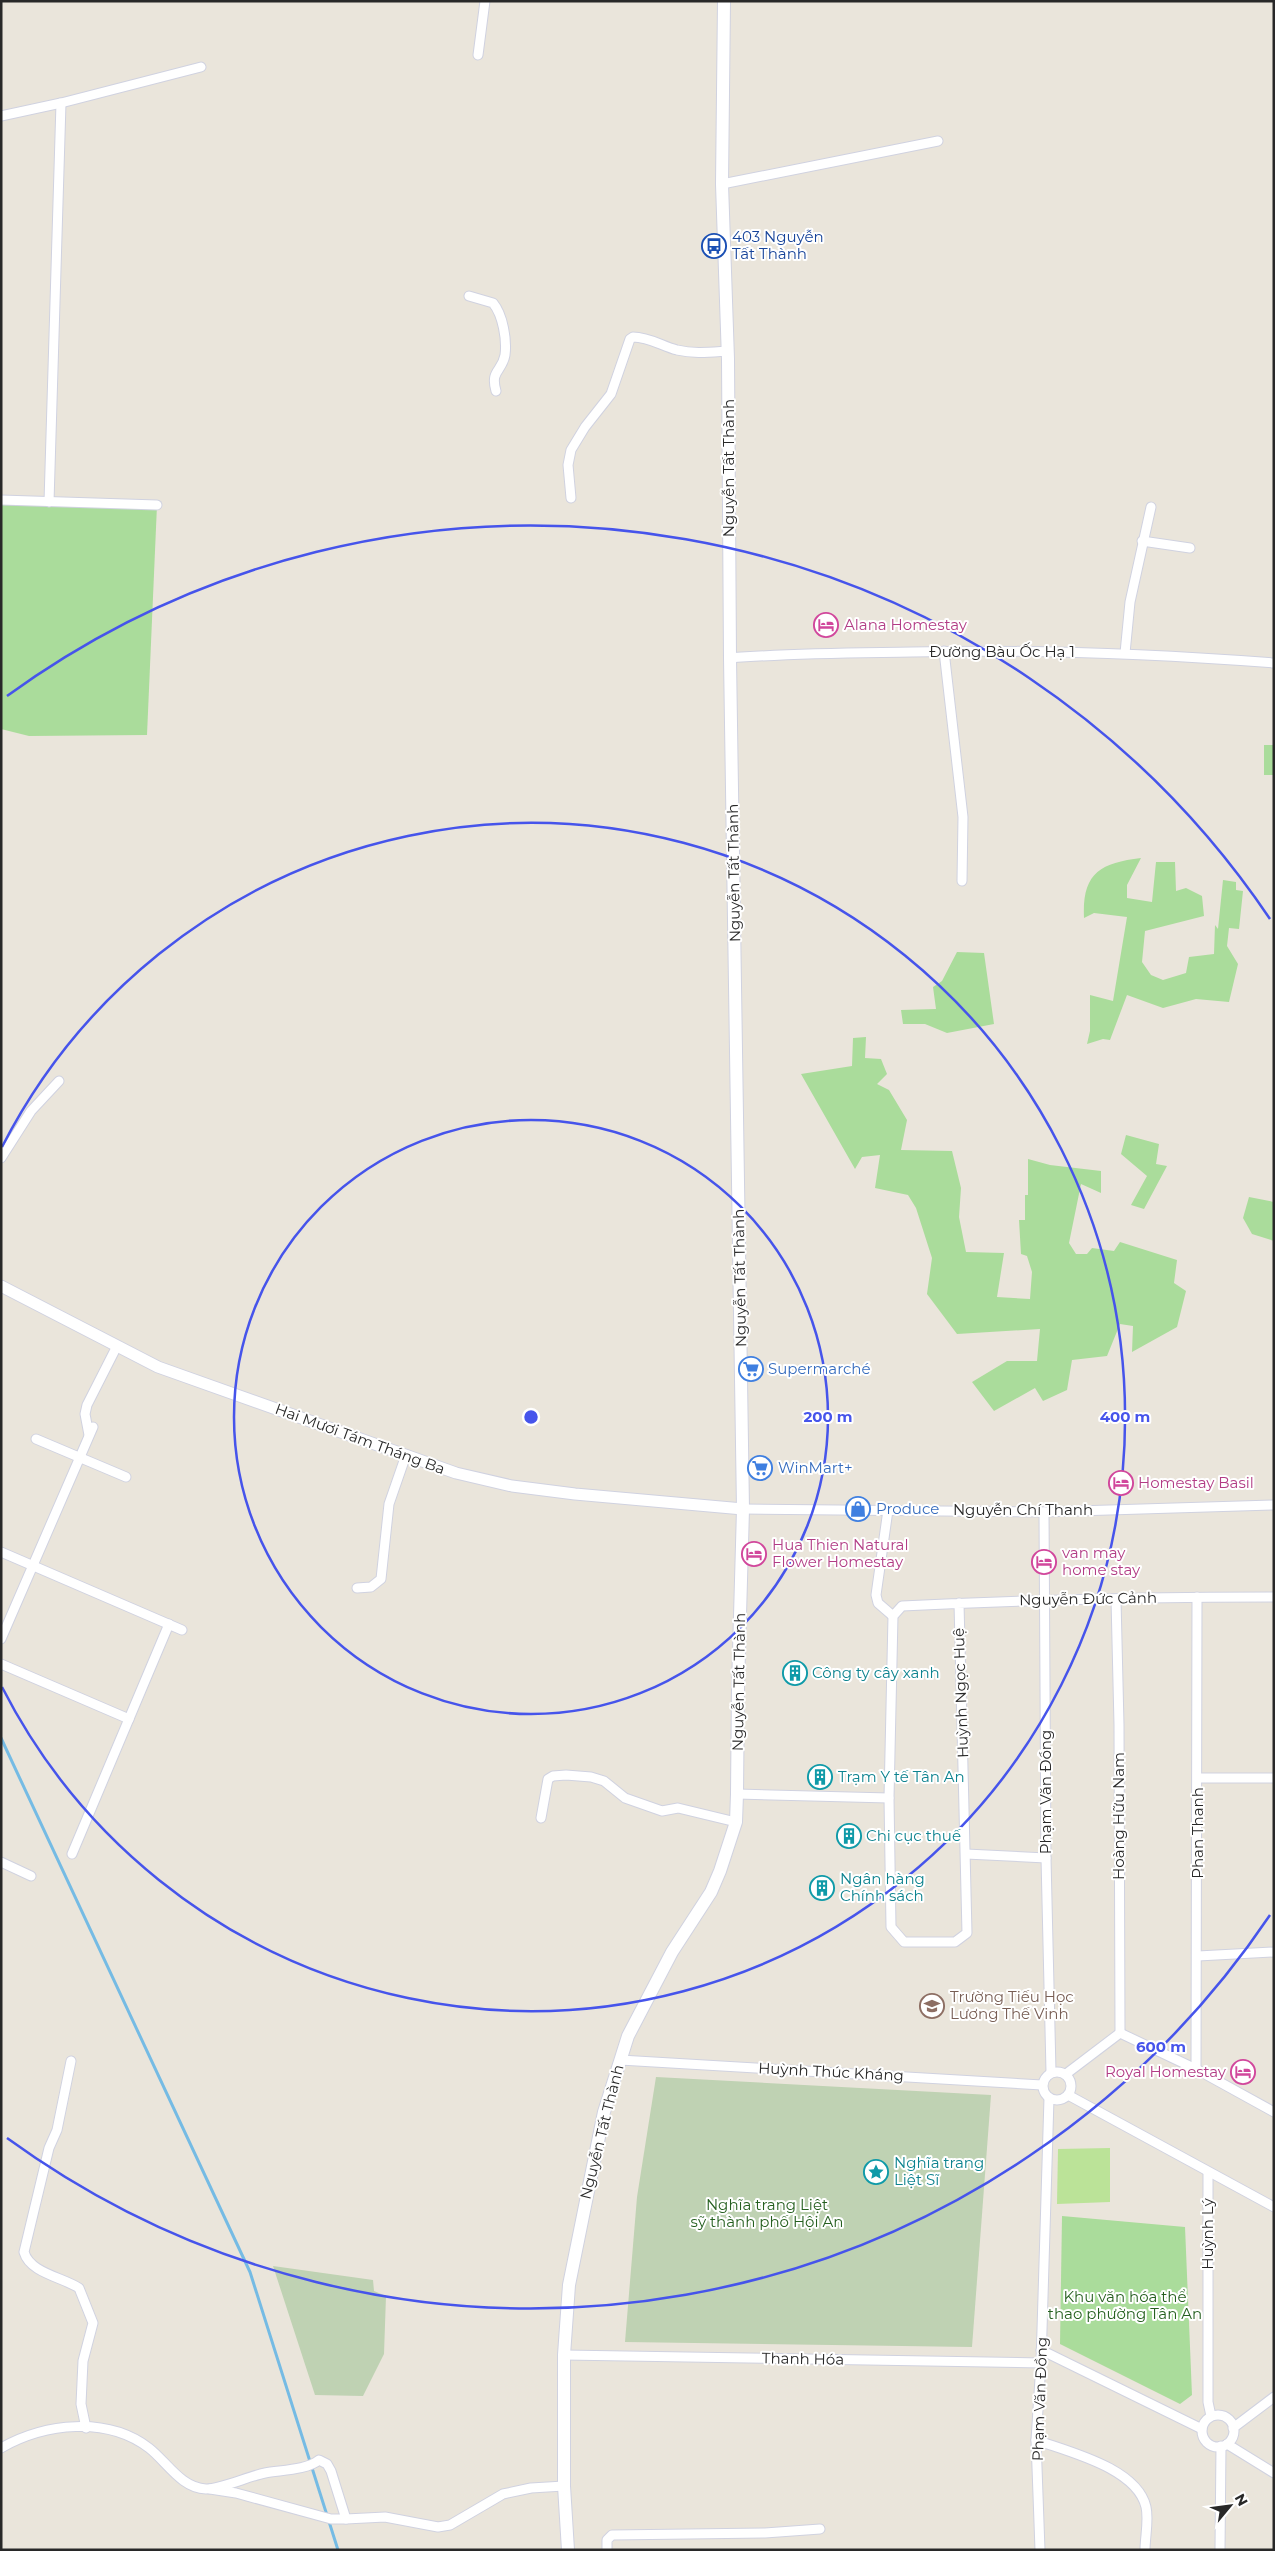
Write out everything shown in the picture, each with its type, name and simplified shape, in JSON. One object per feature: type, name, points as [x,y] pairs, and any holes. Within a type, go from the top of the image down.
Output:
[{"type":"main road","name":"Nguyễn Tất Thành","points":[[568,2550],[564,2486],[564,2355],[569,2284],[582,2212],[604,2112],[628,2036],[672,1952],[711,1892],[726,1856],[736,1822],[743,1509],[730,658],[728,351],[722,184],[724,1]]},
{"type":"street","points":[[478,55],[485,1]]},
{"type":"street","points":[[1,116],[61,103],[112,88],[201,67]]},
{"type":"street","points":[[49,502],[61,103]]},
{"type":"street","points":[[722,184],[938,141]]},
{"type":"street","points":[[469,296],[494,303],[500,316],[505,355],[493,377],[496,391]]},
{"type":"street","points":[[572,498],[568,465],[571,450],[585,427],[612,394],[630,338],[646,338],[673,349],[691,352],[728,351]]},
{"type":"street","points":[[1,500],[157,505]]},
{"type":"street","points":[[1125,653],[1130,602],[1151,507]]},
{"type":"street","points":[[1142,542],[1190,548]]},
{"type":"street","points":[[944,651],[963,817],[962,881]]},
{"type":"street","name":"Đường Bàu Ốc Hạ 1","points":[[730,658],[944,651],[1125,653],[1274,663]]},
{"type":"street","points":[[1,1158],[32,1111],[59,1081]]},
{"type":"street","name":"Hai Mươi Tám Tháng Ba","points":[[1,1286],[158,1367],[456,1473],[512,1486],[575,1494],[743,1509]]},
{"type":"street","points":[[1,1639],[91,1431],[85,1414],[87,1405],[117,1346]]},
{"type":"street","points":[[36,1439],[126,1478]]},
{"type":"street","points":[[357,1588],[371,1587],[381,1579],[389,1504],[406,1455]]},
{"type":"street","name":"Nguyễn Chí Thanh","points":[[743,1509],[1044,1512],[1274,1505]]},
{"type":"street","points":[[737,1794],[889,1798],[893,1616],[880,1605],[876,1595],[888,1510]]},
{"type":"street","name":"Phạm Văn Đồng","points":[[1044,1512],[1046,1858],[1051,2072]]},
{"type":"street","points":[[1,1552],[182,1630]]},
{"type":"street","name":"Phan Thanh","points":[[1196,2068],[1198,1956],[1197,1597]]},
{"type":"street","name":"Nguyễn Đức Cảnh","points":[[893,1616],[902,1606],[959,1603],[1045,1599],[1274,1597]]},
{"type":"street","name":"Hoàng Hữu Nam","points":[[1116,1599],[1119,1724],[1120,2034]]},
{"type":"street","name":"Huỳnh Ngọc Huệ","points":[[889,1798],[891,1927],[904,1942],[955,1942],[967,1933],[959,1603]]},
{"type":"street","points":[[72,1854],[169,1624]]},
{"type":"street","points":[[1,1664],[129,1719]]},
{"type":"street","points":[[541,1818],[548,1779],[553,1776],[575,1775],[604,1781],[625,1798],[662,1811],[678,1808],[736,1822]]},
{"type":"street","points":[[1198,1778],[1274,1778]]},
{"type":"street","points":[[966,1854],[1046,1858]]},
{"type":"street","points":[[1,1862],[31,1876]]},
{"type":"street","points":[[1198,1956],[1274,1952]]},
{"type":"street","points":[[1066,2074],[1120,2034],[1196,2068],[1274,2112]]},
{"type":"street","name":"Huỳnh Thúc Kháng","points":[[620,2060],[1042,2085]]},
{"type":"street","points":[[71,2061],[57,2130],[49,2148],[24,2252],[28,2260],[36,2266],[79,2288],[92,2319],[93,2331],[84,2354],[80,2398],[86,2428]]},
{"type":"street","points":[[1056,2071],[1066,2074],[1071,2086],[1068,2095],[1061,2100],[1050,2098],[1045,2094],[1042,2085],[1044,2079],[1051,2072],[1056,2071]]},
{"type":"street","points":[[1068,2095],[1208,2173],[1274,2207]]},
{"type":"street","name":"Phạm Văn Đồng","points":[[1040,2550],[1036,2440],[1041,2363],[1050,2098]]},
{"type":"street","name":"Huỳnh Lý","points":[[1208,2173],[1208,2402],[1211,2416]]},
{"type":"street","points":[[1041,2350],[1202,2429]]},
{"type":"street","name":"Thanh Hóa","points":[[564,2355],[1041,2363]]},
{"type":"street","points":[[1234,2428],[1274,2397]]},
{"type":"street","points":[[1220,2550],[1224,2445],[1232,2438],[1234,2428],[1230,2420],[1221,2415],[1211,2416],[1204,2422],[1202,2429],[1204,2439],[1210,2445],[1224,2445],[1274,2473]]},
{"type":"street","points":[[1,2448],[31,2433],[49,2430],[86,2428],[114,2430],[133,2437],[149,2448],[189,2485],[236,2493],[327,2518],[386,2518],[438,2527],[450,2524],[503,2494],[551,2485],[564,2486]]},
{"type":"street","points":[[1036,2440],[1104,2465],[1130,2482],[1141,2494],[1146,2508],[1145,2550]]},
{"type":"street","points":[[207,2489],[262,2473],[295,2467],[305,2468],[319,2460],[327,2464],[331,2471],[346,2519]]},
{"type":"street","points":[[607,2550],[607,2540],[612,2536],[766,2533],[820,2529]]},
{"type":"green space","points":[[1,500],[157,505],[147,735],[29,736],[1,729]]},
{"type":"green space","points":[[1264,745],[1274,745],[1274,775],[1264,775]]},
{"type":"green space","points":[[1141,858],[1127,885],[1127,898],[1152,902],[1156,862],[1175,862],[1176,891],[1186,888],[1202,896],[1204,916],[1145,931],[1142,962],[1151,975],[1163,980],[1186,973],[1189,957],[1214,954],[1215,925],[1218,929],[1223,880],[1236,882],[1236,890],[1243,891],[1239,929],[1229,928],[1227,946],[1238,964],[1229,1002],[1196,999],[1163,1008],[1127,995],[1110,1040],[1103,1039],[1087,1044],[1090,1031],[1090,995],[1113,1001],[1127,917],[1094,913],[1084,918],[1086,891],[1096,873],[1104,868],[1114,863]]},
{"type":"green space","points":[[957,952],[984,953],[994,1024],[947,1033],[925,1024],[903,1024],[901,1010],[936,1009],[933,987],[942,981]]},
{"type":"green space","points":[[866,1037],[865,1058],[881,1059],[887,1074],[877,1084],[889,1090],[907,1120],[901,1150],[952,1151],[961,1188],[959,1217],[966,1252],[1004,1253],[997,1297],[1030,1299],[1032,1272],[1027,1256],[1021,1254],[1019,1220],[1025,1220],[1025,1195],[1028,1195],[1028,1159],[1050,1165],[1101,1171],[1101,1193],[1081,1184],[1069,1243],[1076,1254],[1087,1254],[1092,1248],[1114,1251],[1120,1242],[1177,1260],[1174,1283],[1186,1291],[1177,1327],[1132,1352],[1133,1326],[1120,1324],[1107,1356],[1072,1360],[1067,1390],[1043,1401],[1035,1388],[994,1411],[972,1382],[1007,1361],[1037,1361],[1040,1329],[957,1334],[927,1294],[932,1258],[916,1208],[908,1195],[875,1188],[880,1155],[862,1157],[855,1169],[801,1074],[852,1066],[853,1038]]},
{"type":"green space","points":[[1126,1135],[1159,1144],[1156,1164],[1167,1166],[1144,1209],[1131,1205],[1147,1176],[1121,1154]]},
{"type":"green space","points":[[1249,1197],[1274,1202],[1274,1241],[1252,1234],[1243,1218]]},
{"type":"green space","name":"Nghĩa trang Liệt sỹ thành phố Hội An","points":[[656,2077],[991,2095],[972,2347],[625,2342],[637,2197]]},
{"type":"green space","points":[[1110,2148],[1110,2202],[1057,2204],[1058,2149]]},
{"type":"green space","name":"Khu văn hóa thể thao phường Tân An","points":[[1062,2216],[1185,2227],[1192,2395],[1180,2404],[1060,2344]]},
{"type":"green space","points":[[273,2266],[373,2280],[374,2291],[386,2296],[384,2354],[363,2396],[315,2395]]},
{"type":"waterway","points":[[1,1738],[250,2272],[338,2550]]},
{"type":"place","name":"403 Nguyễn Tất Thành","points":[[714,246]]},
{"type":"place","name":"Alana Homestay","points":[[826,625]]},
{"type":"place","name":"Supermarché","points":[[751,1369]]},
{"type":"place","name":"WinMart+","points":[[760,1468]]},
{"type":"place","name":"Homestay Basil","points":[[1121,1483]]},
{"type":"place","name":"Produce","points":[[858,1509]]},
{"type":"place","name":"Hua Thien Natural Flower Homestay","points":[[754,1554]]},
{"type":"place","name":"van may home stay","points":[[1044,1562]]},
{"type":"place","name":"Công ty cây xanh","points":[[795,1673]]},
{"type":"place","name":"Trạm Y tế Tân An","points":[[820,1777]]},
{"type":"place","name":"Chi cục thuế","points":[[849,1836]]},
{"type":"place","name":"Ngân hàng Chính sách","points":[[822,1888]]},
{"type":"place","name":"Trường Tiếu Học Lương Thế Vinh","points":[[932,2006]]},
{"type":"place","name":"Royal Homestay","points":[[1243,2072]]},
{"type":"place","name":"Nghĩa trang Liệt Sĩ","points":[[876,2172]]}]
